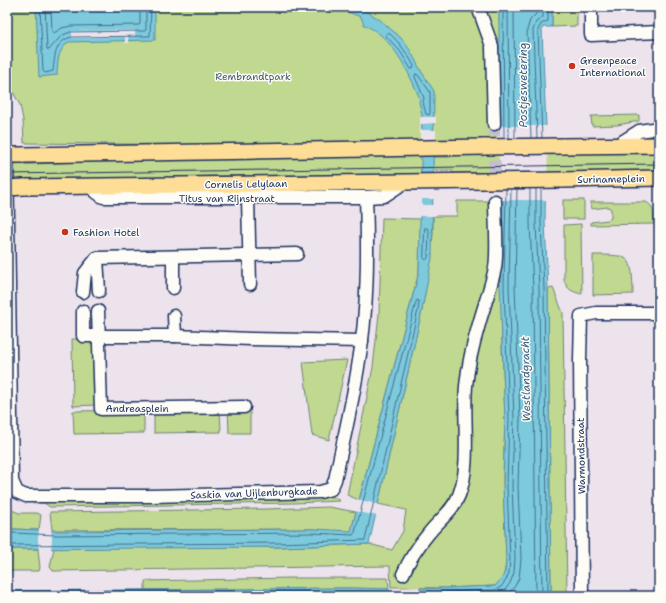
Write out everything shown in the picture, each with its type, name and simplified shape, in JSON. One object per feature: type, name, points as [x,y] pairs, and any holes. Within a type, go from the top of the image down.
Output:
[{"type":"main road","points":[[7,154],[23,155],[659,145]]},
{"type":"main road","name":"Surinameplein","points":[[485,181],[659,178]]},
{"type":"main road","name":"Cornelis Lelylaan","points":[[7,188],[485,181]]},
{"type":"street","points":[[478,7],[492,46],[494,124]]},
{"type":"street","points":[[591,7],[592,35],[659,32]]},
{"type":"street","points":[[617,146],[639,131],[659,128]]},
{"type":"street","points":[[7,154],[10,463]]},
{"type":"street","points":[[366,197],[384,196],[407,181]]},
{"type":"street","name":"Titus van Rijnstraat","points":[[92,186],[96,192],[103,197],[366,197]]},
{"type":"street","name":"Saskia van Uijlenburgkade","points":[[10,463],[12,481],[17,492],[26,496],[150,496],[320,492],[331,489],[335,480],[362,341],[366,305],[368,254],[366,197]]},
{"type":"street","points":[[248,198],[250,284]]},
{"type":"street","points":[[403,574],[407,565],[428,534],[450,511],[460,494],[465,474],[465,414],[469,368],[473,343],[495,267],[495,202]]},
{"type":"street","points":[[97,258],[297,254]]},
{"type":"street","points":[[173,257],[173,288]]},
{"type":"street","points":[[97,258],[99,291]]},
{"type":"street","points":[[83,292],[85,273],[97,258]]},
{"type":"street","points":[[84,311],[83,336],[175,336],[362,341]]},
{"type":"street","name":"Andreasplein","points":[[98,312],[101,409],[244,407]]},
{"type":"street","name":"Warmondstraat","points":[[582,596],[581,316],[596,313],[659,313]]},
{"type":"street","points":[[174,316],[175,336]]},
{"type":"green space","name":"Rembrandtpark","points":[[7,7],[499,7],[499,143],[204,145],[24,143],[23,120],[20,105],[7,81]]},
{"type":"green space","points":[[552,7],[577,7],[577,26],[552,27]]},
{"type":"green space","points":[[639,115],[639,121],[617,125],[592,126],[591,116]]},
{"type":"green space","points":[[655,152],[654,171],[452,173],[452,170],[421,170],[421,174],[216,176],[7,181],[7,165],[216,157],[420,154],[420,157],[450,157],[451,154]]},
{"type":"green space","points":[[563,200],[584,200],[584,219],[563,219]]},
{"type":"green space","points":[[457,201],[500,201],[502,347],[505,419],[503,476],[506,559],[504,574],[498,584],[495,586],[446,588],[391,587],[390,566],[53,571],[50,567],[54,548],[278,547],[369,544],[392,550],[403,531],[406,510],[378,504],[422,310],[433,235],[433,216],[457,216]]},
{"type":"green space","points":[[590,202],[646,202],[652,208],[654,224],[591,225],[591,222],[608,220],[611,218],[611,209],[608,207],[591,209]]},
{"type":"green space","points":[[382,218],[421,219],[419,272],[359,500],[347,495],[373,367],[379,314]]},
{"type":"green space","points":[[581,224],[582,294],[571,290],[564,280],[564,225]]},
{"type":"green space","points":[[593,255],[623,257],[627,260],[632,271],[633,294],[593,295]]},
{"type":"green space","points":[[553,288],[563,313],[567,596],[551,596],[548,289]]},
{"type":"green space","points":[[72,339],[96,339],[97,405],[73,406]]},
{"type":"green space","points":[[347,360],[329,440],[312,435],[303,362]]},
{"type":"green space","points":[[228,408],[250,408],[250,433],[229,433]]},
{"type":"green space","points":[[144,410],[144,433],[74,434],[73,411]]},
{"type":"green space","points":[[220,410],[221,432],[154,433],[154,411]]},
{"type":"green space","points":[[330,495],[340,501],[50,507],[44,503],[34,503],[34,501]]},
{"type":"green space","points":[[329,507],[356,512],[351,532],[313,529],[52,530],[50,512],[265,509]]},
{"type":"green space","points":[[7,508],[19,513],[37,513],[41,515],[39,530],[14,529],[7,531]]},
{"type":"green space","points":[[7,549],[38,549],[39,571],[7,571]]},
{"type":"green space","points":[[388,578],[389,589],[145,590],[145,581]]},
{"type":"water","points":[[36,7],[155,7],[155,40],[68,42],[60,53],[57,75],[39,77]]},
{"type":"water","points":[[345,7],[360,7],[379,19],[401,38],[410,50],[434,91],[432,258],[422,310],[369,544],[278,547],[7,549],[7,531],[14,529],[56,531],[313,529],[351,531],[419,272],[422,115],[419,101],[420,99],[411,78],[392,46],[374,30],[364,25],[361,17],[348,12]]},
{"type":"water","points":[[499,7],[552,7],[552,27],[543,27],[542,30],[546,127],[545,222],[548,289],[551,596],[7,596],[7,591],[347,588],[420,589],[495,586],[502,578],[505,572],[506,559],[503,486],[505,419],[500,287],[503,203],[499,128]]},
{"type":"pier","points":[[135,30],[135,36],[128,37],[128,43],[125,43],[125,37],[72,38],[72,31]]},
{"type":"pier","points":[[420,117],[436,117],[436,123],[421,124],[421,130],[436,130],[436,154],[420,155]]},
{"type":"pier","points":[[497,126],[548,126],[547,200],[501,200]]},
{"type":"pier","points":[[435,174],[435,199],[422,199],[422,205],[435,205],[435,216],[419,216],[420,175]]},
{"type":"pier","points":[[357,499],[380,505],[378,516],[354,511]]},
{"type":"pier","points":[[39,528],[51,528],[51,550],[39,551]]},
{"type":"pier","points":[[419,587],[419,596],[390,596],[390,588]]},
{"type":"tunnel","points":[[494,124],[495,201]]},
{"type":"tram line","points":[[7,174],[659,164]]},
{"type":"place","name":"Greenpeace International","points":[[572,66]]},
{"type":"place","name":"Fashion Hotel","points":[[65,232]]},
{"type":"water label","name":"Postjeswetering","points":[[523,85]]},
{"type":"water label","name":"Westlandgracht","points":[[526,379]]}]
